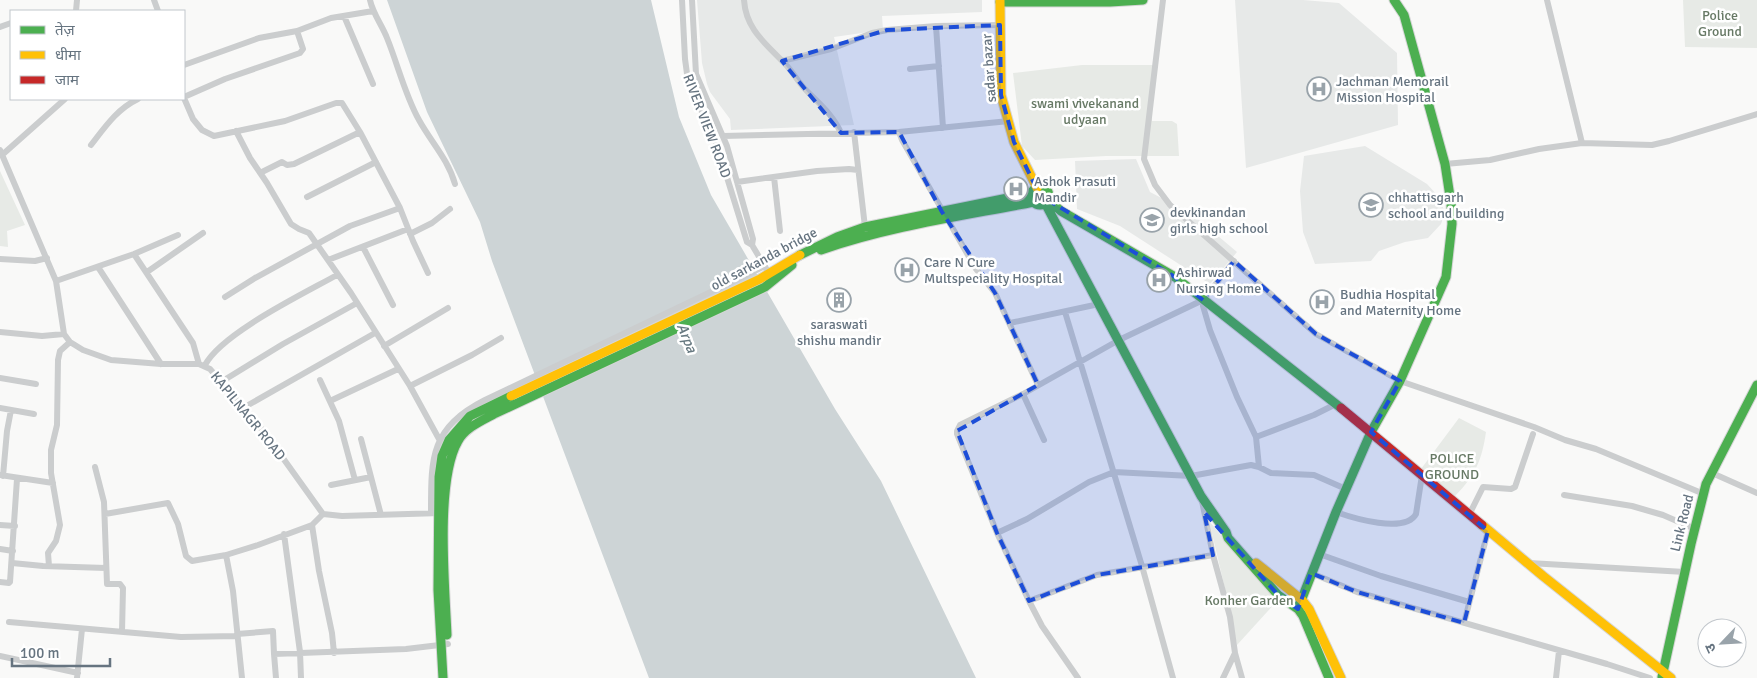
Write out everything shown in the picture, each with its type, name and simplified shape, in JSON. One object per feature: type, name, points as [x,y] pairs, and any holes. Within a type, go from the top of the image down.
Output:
[{"type":"main road","points":[[1000,1],[1110,2],[1143,0]]},
{"type":"main road","points":[[1298,609],[1336,512],[1371,432],[1400,381],[1446,277],[1452,224],[1451,203],[1444,164],[1404,15],[1394,0]]},
{"type":"main road","name":"sadar bazar","points":[[1000,1],[1001,95],[1014,142],[1034,194],[1043,188],[1048,193],[1046,201]]},
{"type":"main road","name":"old sarkanda bridge","points":[[445,644],[438,590],[439,476],[442,456],[449,440],[470,416],[525,394],[648,333],[762,283],[767,270],[831,239],[865,227],[945,216],[1034,194],[1040,205],[1046,201]]},
{"type":"main road","points":[[1046,201],[1175,277],[1371,432],[1488,531],[1666,676]]},
{"type":"main road","points":[[1046,201],[1201,496],[1226,532],[1259,567],[1302,600],[1316,621],[1341,678]]},
{"type":"main road","points":[[762,283],[826,248],[945,216]]},
{"type":"main road","name":"Link Road","points":[[1666,676],[1685,572],[1706,484],[1757,385]]},
{"type":"main road","points":[[1226,532],[1228,538],[1260,577],[1278,595],[1298,609],[1306,621],[1329,678]]},
{"type":"main road","points":[[443,678],[445,644]]},
{"type":"main road","points":[[445,644],[449,678]]},
{"type":"street","points":[[370,0],[413,107],[431,139],[448,163],[455,184]]},
{"type":"street","name":"RIVER VIEW ROAD","points":[[682,0],[688,81],[717,145],[747,242],[752,245],[767,270]]},
{"type":"street","name":"RIVER VIEW ROAD","points":[[692,0],[696,74],[723,136],[753,239],[752,245]]},
{"type":"street","points":[[744,0],[745,12],[752,27],[834,120],[841,133]]},
{"type":"street","points":[[1163,0],[1144,163],[1155,185],[1170,205],[1316,334],[1400,381],[1534,427],[1565,440],[1596,449],[1704,494]]},
{"type":"street","points":[[1547,0],[1582,143]]},
{"type":"street","points":[[185,65],[259,38],[298,31],[331,18],[373,11]]},
{"type":"street","points":[[344,16],[373,84]]},
{"type":"street","points":[[782,61],[831,49],[878,31],[936,26],[1000,25]]},
{"type":"street","points":[[936,26],[943,128]]},
{"type":"street","points":[[185,97],[225,78],[300,53],[304,49],[298,31]]},
{"type":"street","points":[[910,69],[939,66]]},
{"type":"street","points":[[185,99],[193,119],[202,130],[208,134],[219,136],[285,122],[339,103],[344,106],[360,132],[400,208],[428,273]]},
{"type":"street","points":[[1,152],[64,100]]},
{"type":"street","points":[[92,145],[112,118],[124,107],[136,100]]},
{"type":"street","points":[[1444,164],[1490,160],[1539,149],[1582,143],[1652,145],[1757,114]]},
{"type":"street","points":[[723,136],[899,132],[1009,122]]},
{"type":"street","points":[[236,131],[250,158],[291,224],[309,232],[328,260],[410,386],[439,439]]},
{"type":"street","points":[[260,173],[282,162],[290,165],[294,164],[360,132]]},
{"type":"street","points":[[854,132],[865,227]]},
{"type":"street","points":[[899,132],[976,270],[994,293],[1038,385]]},
{"type":"street","name":"KAPILNAGR ROAD","points":[[1,152],[53,272],[64,334],[70,342],[82,350],[111,360],[202,365],[210,369],[265,433],[326,514]]},
{"type":"street","points":[[307,197],[376,162]]},
{"type":"street","points":[[737,182],[817,171],[858,170]]},
{"type":"street","points":[[774,177],[780,231]]},
{"type":"street","points":[[224,297],[350,226],[400,208]]},
{"type":"street","points":[[328,260],[432,223],[450,209]]},
{"type":"street","points":[[147,272],[203,233]]},
{"type":"street","points":[[56,281],[134,254],[178,234]]},
{"type":"street","points":[[363,247],[393,305]]},
{"type":"street","points":[[134,254],[194,343],[202,365],[218,349],[251,324],[337,275]]},
{"type":"street","points":[[0,259],[35,261],[47,258]]},
{"type":"street","points":[[1078,678],[1042,626],[1029,601],[997,533],[957,431],[960,426],[1023,394],[1119,340],[1203,300],[1234,262]]},
{"type":"street","points":[[98,267],[161,364]]},
{"type":"street","points":[[105,514],[168,503],[178,524],[186,556],[192,561],[226,555],[258,545],[312,525],[326,514],[381,516],[438,513],[432,467],[439,439],[460,416],[475,405],[767,270]]},
{"type":"street","points":[[1203,300],[1210,330],[1256,437],[1259,467]]},
{"type":"street","points":[[221,382],[283,344],[357,304]]},
{"type":"street","points":[[1010,323],[1099,304]]},
{"type":"street","points":[[384,346],[448,308]]},
{"type":"street","points":[[1065,312],[1142,566],[1173,678]]},
{"type":"street","points":[[0,332],[42,336],[64,334]]},
{"type":"street","points":[[244,408],[375,332]]},
{"type":"street","points":[[410,386],[472,355],[501,338]]},
{"type":"street","points":[[49,566],[48,553],[56,541],[60,526],[53,483],[51,450],[58,425],[58,360],[60,351],[70,342]]},
{"type":"street","points":[[330,401],[398,369]]},
{"type":"street","points":[[0,378],[36,384]]},
{"type":"street","points":[[320,380],[339,421],[355,480]]},
{"type":"street","points":[[1023,394],[1044,440]]},
{"type":"street","points":[[1256,437],[1314,415],[1336,404]]},
{"type":"street","points":[[0,408],[34,414]]},
{"type":"street","points":[[11,410],[2,476],[53,483]]},
{"type":"street","points":[[1469,515],[1483,486],[1512,489],[1515,487],[1533,434]]},
{"type":"street","points":[[361,438],[381,516]]},
{"type":"street","points":[[997,533],[1028,519],[1089,482],[1114,472],[1190,476],[1246,465],[1259,467],[1271,473],[1314,476],[1346,489]]},
{"type":"street","points":[[95,467],[105,514],[107,584],[120,584],[123,588],[122,632]]},
{"type":"street","points":[[1712,473],[1757,493]]},
{"type":"street","points":[[1336,512],[1372,523],[1398,523],[1412,519],[1416,514],[1422,475]]},
{"type":"street","points":[[331,485],[371,477]]},
{"type":"street","points":[[0,582],[10,582],[17,479]]},
{"type":"street","points":[[1564,495],[1632,506],[1663,515],[1695,529]]},
{"type":"street","points":[[1201,496],[1213,554],[1230,617],[1235,653],[1242,678]]},
{"type":"street","points":[[0,524],[15,526]]},
{"type":"street","points":[[312,525],[334,653]]},
{"type":"street","points":[[1464,623],[1488,531]]},
{"type":"street","points":[[284,534],[300,652],[301,678]]},
{"type":"street","points":[[0,549],[13,551]]},
{"type":"street","points":[[1029,601],[1097,575],[1213,554]]},
{"type":"street","points":[[1319,554],[1381,576],[1469,602]]},
{"type":"street","points":[[226,555],[233,592],[242,678]]},
{"type":"street","points":[[12,563],[106,568]]},
{"type":"street","points":[[1527,563],[1685,572]]},
{"type":"street","points":[[1311,573],[1357,592],[1650,678]]},
{"type":"street","points":[[9,622],[181,637],[237,635],[273,631],[276,678]]},
{"type":"street","points":[[0,656],[78,675],[82,629]]},
{"type":"street","points":[[274,654],[406,649],[445,644]]},
{"type":"street","points":[[1556,678],[1559,651]]},
{"type":"street","points":[[1222,678],[1235,653]]},
{"type":"highlighted area","points":[[1000,25],[1001,95],[1014,142],[1044,204],[1048,200],[1175,277],[1203,300],[1234,261],[1316,334],[1400,381],[1371,432],[1488,531],[1464,623],[1357,592],[1311,573],[1298,609],[1278,595],[1204,512],[1213,555],[1097,575],[1029,601],[997,533],[957,431],[1038,385],[995,293],[942,212],[899,132],[841,133],[782,61],[887,30]]},
{"type":"shaded area","points":[[697,0],[982,0],[982,12],[882,16],[883,30],[834,37],[854,125],[731,130],[730,119],[710,92],[707,84],[702,63]]},
{"type":"shaded area","name":"Jachman Memorail Mission Hospital","points":[[1235,0],[1303,0],[1339,3],[1397,53],[1398,125],[1246,168]]},
{"type":"shaded area","name":"chhattisgarh school and building","points":[[1365,146],[1427,184],[1439,197],[1445,213],[1441,224],[1428,238],[1405,242],[1379,251],[1371,261],[1315,264],[1303,232],[1300,191],[1304,156]]},
{"type":"shaded area","name":"devkinandan girls high school","points":[[1136,159],[1150,192],[1192,214],[1237,252],[1210,284],[1120,226],[1077,209],[1075,161]]},
{"type":"green space","name":"Police Ground","points":[[1683,0],[1757,0],[1757,48],[1685,47]]},
{"type":"green space","name":"swami vivekanand udyaan","points":[[1082,65],[1153,65],[1152,121],[1172,121],[1177,124],[1179,156],[1106,156],[1035,160],[1022,146],[1013,73]]},
{"type":"green space","points":[[0,171],[25,225],[7,231],[8,247],[0,246]]},
{"type":"green space","name":"POLICE GROUND","points":[[1459,418],[1486,432],[1480,459],[1473,474],[1455,496],[1421,469]]},
{"type":"green space","name":"Konher Garden","points":[[1209,521],[1277,601],[1237,645],[1227,597]]},
{"type":"water","name":"Arpa","points":[[387,0],[651,0],[679,117],[711,195],[835,409],[881,481],[976,678],[649,678],[492,261],[480,222],[427,112]]},
{"type":"traffic: fast","points":[[1000,2],[1110,2],[1143,0]]},
{"type":"traffic: fast","points":[[1299,606],[1336,512],[1371,432],[1400,381],[1446,277],[1452,224],[1445,164],[1404,15],[1394,0]]},
{"type":"traffic: fast","points":[[1040,187],[1046,190],[1049,196],[1046,202],[1040,205],[1034,202],[1031,196],[1034,190],[1040,187]]},
{"type":"traffic: fast","points":[[800,255],[837,237],[865,227],[1032,193]]},
{"type":"traffic: fast","points":[[1048,200],[1061,211],[1175,277],[1341,408]]},
{"type":"traffic: fast","points":[[821,250],[873,234],[1034,202]]},
{"type":"traffic: fast","points":[[1045,203],[1201,496],[1226,532],[1228,538],[1278,595],[1298,609],[1303,616],[1329,678]]},
{"type":"traffic: fast","points":[[447,635],[443,535],[444,508],[446,482],[451,459],[461,436],[474,425],[494,414],[765,287],[792,265]]},
{"type":"traffic: fast","points":[[1662,677],[1706,484],[1757,385]]},
{"type":"traffic: fast","points":[[443,678],[438,590],[439,477],[442,456],[449,440],[470,416],[511,396]]},
{"type":"traffic: slow","points":[[1000,0],[1001,95],[1014,142],[1037,188]]},
{"type":"traffic: slow","points":[[511,396],[760,279],[800,255]]},
{"type":"traffic: slow","points":[[1482,525],[1671,678]]},
{"type":"traffic: slow","points":[[1256,563],[1302,600],[1309,609],[1341,678]]},
{"type":"traffic: jam","points":[[1341,408],[1482,525]]},
{"type":"place","name":"Jachman Memorail Mission Hospital","points":[[1319,89]]},
{"type":"place","name":"Ashok Prasuti Mandir","points":[[1016,189]]},
{"type":"place","name":"chhattisgarh school and building","points":[[1371,205]]},
{"type":"place","name":"devkinandan girls high school","points":[[1152,220]]},
{"type":"place","name":"Care N Cure Multspeciality Hospital","points":[[907,270]]},
{"type":"place","name":"Ashirwad Nursing Home","points":[[1159,280]]},
{"type":"place","name":"saraswati shishu mandir","points":[[839,300]]},
{"type":"place","name":"Budhia Hospital and Maternity Home","points":[[1322,302]]}]
